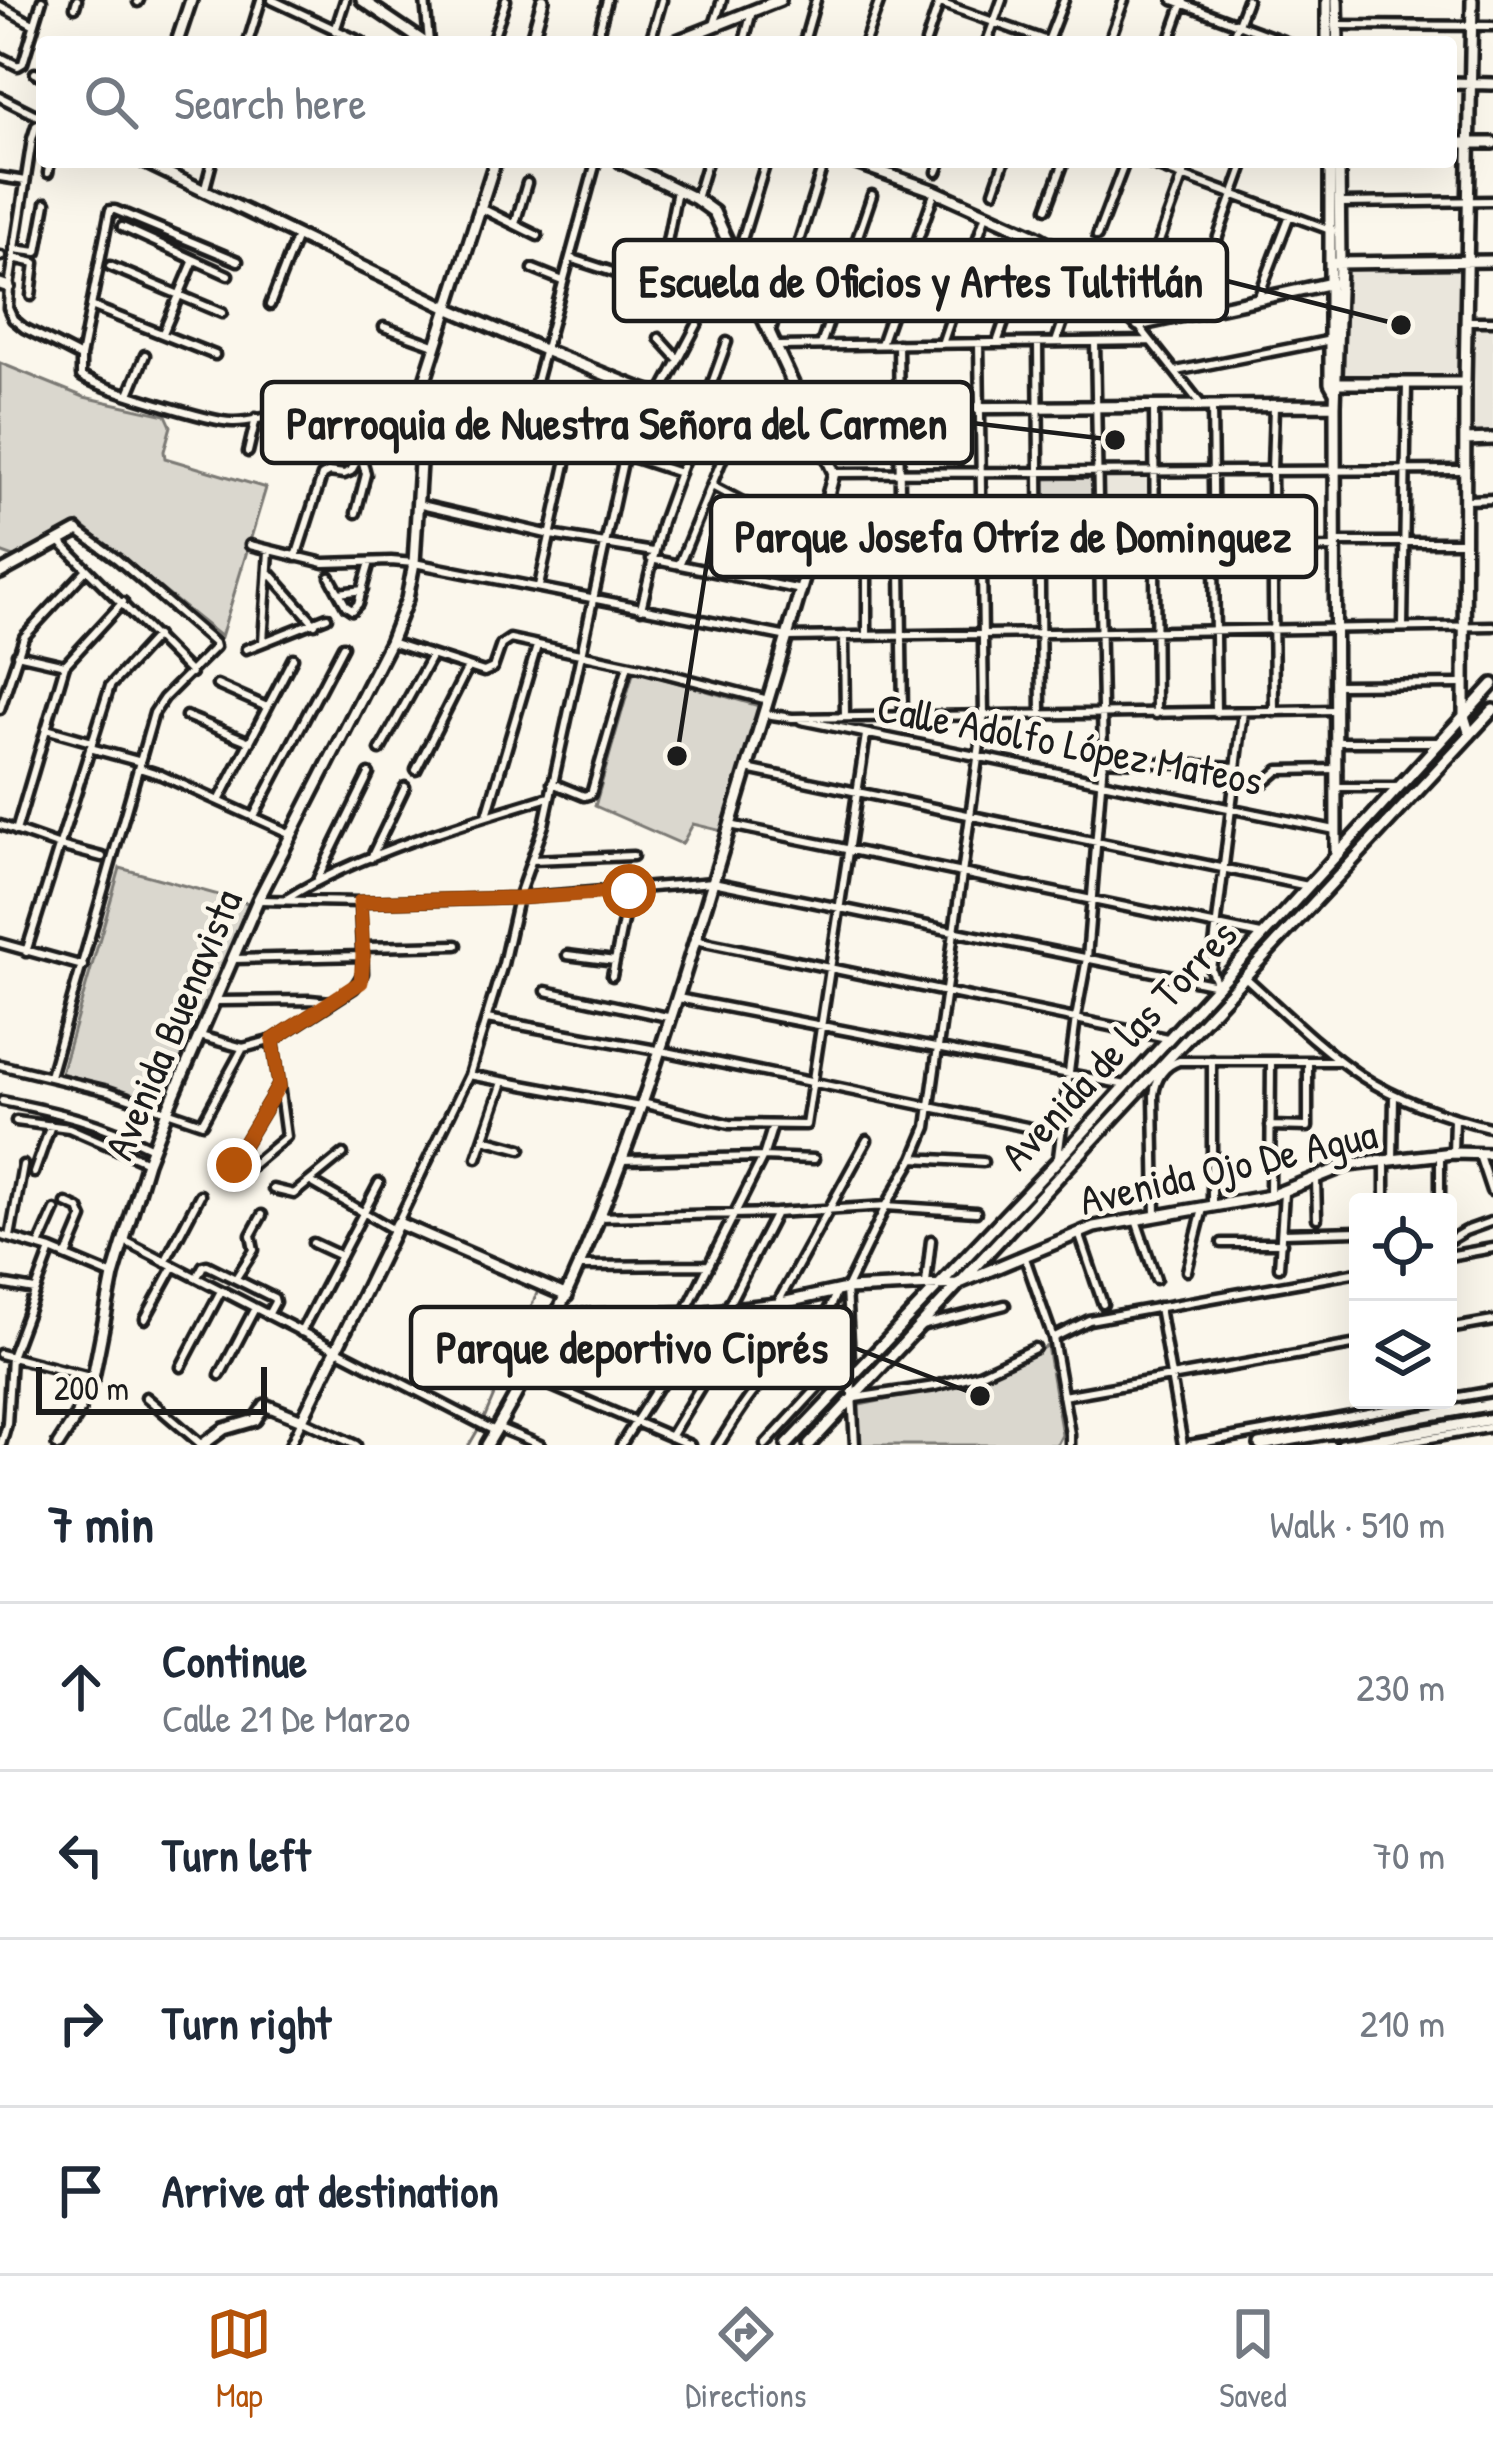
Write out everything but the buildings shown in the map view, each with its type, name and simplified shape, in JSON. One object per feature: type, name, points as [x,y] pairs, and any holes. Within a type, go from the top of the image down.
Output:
[{"type":"street","points":[[0,57],[21,66],[42,0]]},
{"type":"street","points":[[179,36],[191,0]]},
{"type":"street","points":[[250,36],[261,0]]},
{"type":"street","points":[[272,0],[347,36]]},
{"type":"street","points":[[335,31],[345,0]]},
{"type":"street","points":[[362,0],[417,36]]},
{"type":"street","points":[[425,0],[426,36]]},
{"type":"street","points":[[494,36],[506,0]]},
{"type":"street","points":[[533,36],[543,0]]},
{"type":"street","points":[[598,36],[607,0]]},
{"type":"street","points":[[652,36],[662,0]]},
{"type":"street","points":[[714,26],[722,0]]},
{"type":"street","points":[[692,36],[781,0]]},
{"type":"street","points":[[807,36],[816,0]]},
{"type":"street","points":[[867,36],[880,0]]},
{"type":"street","points":[[989,36],[1002,0]]},
{"type":"street","points":[[1051,36],[1064,0]]},
{"type":"street","points":[[1111,36],[1124,0]]},
{"type":"street","points":[[1173,0],[1270,36]]},
{"type":"street","points":[[1234,36],[1247,0]]},
{"type":"street","points":[[1327,0],[1336,36]]},
{"type":"street","points":[[1329,36],[1337,0]]},
{"type":"street","points":[[1470,735],[1464,716],[1464,470],[1472,0]]},
{"type":"street","points":[[928,36],[940,2],[1033,36]]},
{"type":"street","points":[[1171,36],[1184,2]]},
{"type":"street","points":[[0,6],[33,24]]},
{"type":"street","points":[[746,36],[752,11]]},
{"type":"street","points":[[1332,25],[1493,26]]},
{"type":"street","points":[[1457,83],[1493,84]]},
{"type":"street","points":[[0,97],[36,118]]},
{"type":"street","points":[[36,128],[14,254],[4,285],[8,308],[24,328],[81,357]]},
{"type":"street","points":[[1457,143],[1493,143]]},
{"type":"street","points":[[48,173],[49,168]]},
{"type":"street","points":[[156,168],[544,350],[823,453]]},
{"type":"street","points":[[204,192],[210,168]]},
{"type":"street","name":"Avenida Buenavista","points":[[58,1445],[93,1378],[112,1276],[166,1111],[258,899],[390,642],[407,599],[414,563],[423,392],[493,168]]},
{"type":"street","points":[[525,422],[594,168]]},
{"type":"street","points":[[487,1445],[489,1427],[526,1376],[567,1296],[662,1051],[834,473],[711,207],[633,168]]},
{"type":"street","points":[[651,177],[653,168]]},
{"type":"street","points":[[696,199],[705,168]]},
{"type":"street","points":[[736,261],[764,168]]},
{"type":"street","points":[[771,341],[822,168]]},
{"type":"street","points":[[870,168],[935,191],[1064,252],[1208,406],[1216,712]]},
{"type":"street","points":[[937,172],[939,168]]},
{"type":"street","points":[[994,191],[1002,168]]},
{"type":"street","points":[[1047,208],[1062,168]]},
{"type":"street","points":[[1097,236],[1123,168]]},
{"type":"street","points":[[1161,168],[1336,232]]},
{"type":"street","points":[[1137,302],[1186,168]]},
{"type":"street","points":[[1190,314],[1243,168]]},
{"type":"street","points":[[1331,168],[1336,232],[1336,856]]},
{"type":"street","points":[[1336,232],[1339,168]]},
{"type":"street","points":[[0,177],[25,182]]},
{"type":"street","points":[[515,224],[527,183]]},
{"type":"street","points":[[660,278],[677,190]]},
{"type":"street","points":[[881,344],[935,191]]},
{"type":"street","points":[[821,345],[872,195]]},
{"type":"street","points":[[1340,203],[1493,201]]},
{"type":"street","points":[[14,254],[37,252],[46,203]]},
{"type":"street","points":[[481,208],[538,236]]},
{"type":"street","points":[[238,261],[112,209],[81,376],[229,422],[275,415],[315,424],[361,455],[366,474],[356,513]]},
{"type":"street","points":[[942,344],[986,214]]},
{"type":"street","points":[[1258,300],[1290,215]]},
{"type":"street","points":[[122,227],[228,275]]},
{"type":"street","points":[[997,343],[1034,235]]},
{"type":"street","points":[[269,305],[297,236]]},
{"type":"street","points":[[14,254],[35,263],[31,296]]},
{"type":"street","points":[[569,258],[634,278]]},
{"type":"street","points":[[163,333],[194,260]]},
{"type":"street","points":[[1336,264],[1493,261]]},
{"type":"street","points":[[1335,391],[1332,283],[1336,264]]},
{"type":"street","points":[[110,266],[222,313]]},
{"type":"street","points":[[1056,342],[1082,266]]},
{"type":"street","points":[[533,269],[563,281]]},
{"type":"street","points":[[1138,326],[1332,283]]},
{"type":"street","points":[[660,395],[708,304]]},
{"type":"street","points":[[91,306],[215,355]]},
{"type":"street","points":[[1466,320],[1493,321]]},
{"type":"street","points":[[384,327],[437,346]]},
{"type":"street","points":[[659,338],[679,359]]},
{"type":"street","points":[[1176,371],[1332,340]]},
{"type":"street","points":[[771,341],[821,345],[1150,341]]},
{"type":"street","points":[[641,609],[652,556],[727,342]]},
{"type":"street","points":[[1057,1179],[1087,958],[1102,783],[1095,342]]},
{"type":"street","points":[[1038,343],[1041,715]]},
{"type":"street","points":[[898,344],[903,716]]},
{"type":"street","points":[[718,1445],[757,1388],[813,1336],[925,1135],[985,715],[979,344]]},
{"type":"street","points":[[129,394],[145,355]]},
{"type":"street","points":[[1183,380],[1183,407]]},
{"type":"street","points":[[803,409],[1274,406],[1335,391],[1465,383]]},
{"type":"street","points":[[1403,628],[1407,384]]},
{"type":"street","points":[[290,1445],[469,1075],[518,898],[544,825],[640,388]]},
{"type":"street","points":[[423,392],[680,473]]},
{"type":"street","points":[[1274,406],[1274,712]]},
{"type":"street","points":[[1154,407],[1156,714]]},
{"type":"street","points":[[248,452],[256,418]]},
{"type":"street","points":[[289,454],[300,419]]},
{"type":"street","points":[[296,557],[322,476],[351,471],[380,419]]},
{"type":"street","points":[[679,565],[737,423]]},
{"type":"street","points":[[538,588],[572,437]]},
{"type":"street","points":[[1465,440],[1493,439]]},
{"type":"street","points":[[834,473],[1464,470]]},
{"type":"street","points":[[712,486],[817,536]]},
{"type":"street","points":[[1465,500],[1493,500]]},
{"type":"street","points":[[417,504],[801,591]]},
{"type":"street","points":[[0,572],[77,531],[151,587],[215,647],[158,705],[50,1076]]},
{"type":"street","points":[[59,542],[191,673]]},
{"type":"street","points":[[812,554],[1465,542]]},
{"type":"street","points":[[250,545],[324,563],[414,563],[788,637],[1493,626]]},
{"type":"street","points":[[263,642],[269,551]]},
{"type":"street","points":[[867,554],[867,636]]},
{"type":"street","points":[[330,577],[352,610],[370,561]]},
{"type":"street","points":[[0,709],[17,654],[32,626],[87,569]]},
{"type":"street","points":[[267,569],[315,624]]},
{"type":"street","points":[[339,592],[363,590]]},
{"type":"street","points":[[16,831],[65,665],[123,602]]},
{"type":"street","points":[[246,649],[327,617]]},
{"type":"street","points":[[26,952],[110,686],[156,636]]},
{"type":"street","points":[[844,636],[845,717]]},
{"type":"street","points":[[390,642],[484,672],[493,668],[505,640],[580,653],[769,700]]},
{"type":"street","points":[[254,816],[344,646]]},
{"type":"street","points":[[487,815],[537,646]]},
{"type":"street","points":[[17,654],[65,665]]},
{"type":"street","points":[[380,750],[431,656]]},
{"type":"street","points":[[219,801],[293,658]]},
{"type":"street","points":[[552,784],[589,796],[628,664]]},
{"type":"street","points":[[416,770],[468,667]]},
{"type":"street","points":[[217,685],[267,707]]},
{"type":"street","points":[[1335,685],[1466,685]]},
{"type":"street","name":"Avenida de las Torres","points":[[787,1445],[930,1287],[1058,1160],[1493,685]]},
{"type":"street","points":[[765,714],[792,718],[1335,710]]},
{"type":"street","name":"Avenida de las Torres","points":[[809,1445],[1493,710]]},
{"type":"street","points":[[1223,1000],[1211,970],[1243,712]]},
{"type":"street","points":[[186,716],[250,742]]},
{"type":"street","name":"Calle Adolfo López Mateos","points":[[792,718],[1336,830]]},
{"type":"street","points":[[46,729],[140,765],[291,834]]},
{"type":"street","points":[[469,1075],[729,1124],[806,1125],[866,735]]},
{"type":"street","points":[[1336,742],[1440,742]]},
{"type":"street","name":"Calle Adolfo López Mateos","points":[[1103,760],[1235,767]]},
{"type":"street","points":[[747,770],[1309,886]]},
{"type":"street","name":"Calle Adolfo López Mateos","points":[[1234,778],[1265,782],[1279,770],[1336,770]]},
{"type":"street","points":[[317,880],[369,774]]},
{"type":"street","points":[[371,858],[405,787]]},
{"type":"street","points":[[1336,787],[1400,787]]},
{"type":"street","points":[[285,900],[317,880],[371,858],[549,797]]},
{"type":"street","points":[[0,825],[102,856]]},
{"type":"street","points":[[730,825],[1263,935]]},
{"type":"street","points":[[532,860],[634,856]]},
{"type":"street","points":[[258,899],[518,898],[712,882],[1217,985]]},
{"type":"street","points":[[612,976],[629,891]]},
{"type":"street","points":[[200,1036],[243,1048],[273,1040],[361,982],[360,902]]},
{"type":"street","points":[[695,940],[1169,1039]]},
{"type":"street","points":[[0,943],[84,966]]},
{"type":"street","points":[[233,959],[457,945]]},
{"type":"street","points":[[567,956],[615,961]]},
{"type":"street","points":[[1244,977],[1340,1060],[1394,1095],[1493,1128]]},
{"type":"street","points":[[546,991],[672,1018]]},
{"type":"street","points":[[678,998],[1126,1085]]},
{"type":"street","points":[[216,1001],[331,1002]]},
{"type":"street","points":[[487,1019],[1060,1133]]},
{"type":"street","points":[[273,1040],[286,1137],[240,1172],[235,1159],[279,1085]]},
{"type":"street","points":[[0,1065],[108,1091],[199,1123],[205,1120],[243,1048]]},
{"type":"street","points":[[1187,1271],[1207,1208],[1212,1060]]},
{"type":"street","points":[[1270,1196],[1271,1060]]},
{"type":"street","points":[[1156,1216],[1154,1095],[1160,1076],[1172,1063],[1340,1060]]},
{"type":"street","points":[[1270,1126],[1308,1127],[1308,1061]]},
{"type":"street","points":[[476,1158],[503,1081]]},
{"type":"street","points":[[1386,1193],[1394,1095]]},
{"type":"street","points":[[2,1101],[81,1118],[152,1148]]},
{"type":"street","points":[[1441,1193],[1454,1118]]},
{"type":"street","points":[[16,1121],[76,1130],[148,1162]]},
{"type":"street","points":[[34,1173],[51,1125]]},
{"type":"street","points":[[685,1313],[737,1213],[773,1125]]},
{"type":"street","points":[[483,1139],[521,1149]]},
{"type":"street","points":[[777,1304],[867,1140]]},
{"type":"street","points":[[273,1189],[294,1194],[344,1154]]},
{"type":"street","points":[[1478,1154],[1491,1191]]},
{"type":"street","name":"Avenida Ojo De Agua","points":[[558,1316],[705,1312],[842,1290],[957,1284],[1108,1224],[1270,1196],[1348,1165],[1493,1154]]},
{"type":"street","points":[[914,1158],[983,1162]]},
{"type":"street","points":[[620,1160],[814,1159]]},
{"type":"street","points":[[23,1165],[5,1236],[112,1276]]},
{"type":"street","points":[[1316,1177],[1317,1218]]},
{"type":"street","points":[[311,1182],[364,1212],[567,1296]]},
{"type":"street","points":[[301,1332],[379,1183]]},
{"type":"street","points":[[1279,1267],[1284,1191]]},
{"type":"street","points":[[145,1319],[200,1195]]},
{"type":"street","points":[[66,1203],[79,1209],[83,1218],[67,1256]]},
{"type":"street","points":[[598,1217],[886,1205],[976,1212]]},
{"type":"street","points":[[39,1246],[55,1210]]},
{"type":"street","points":[[726,1310],[776,1213]]},
{"type":"street","points":[[236,1278],[254,1250],[251,1235],[262,1215]]},
{"type":"street","points":[[1136,1220],[1156,1279]]},
{"type":"street","points":[[1457,1237],[1493,1221]]},
{"type":"street","points":[[1283,1233],[1349,1231]]},
{"type":"street","points":[[1079,1233],[1103,1304]]},
{"type":"street","points":[[122,1240],[489,1427],[540,1445]]},
{"type":"street","points":[[930,1287],[931,1240]]},
{"type":"street","points":[[313,1243],[341,1256]]},
{"type":"street","points":[[1222,1243],[1282,1243]]},
{"type":"street","points":[[1457,1254],[1493,1248]]},
{"type":"street","points":[[1,1445],[11,1357],[51,1250]]},
{"type":"street","points":[[1025,1258],[1053,1338],[1069,1445]]},
{"type":"street","points":[[197,1278],[205,1264],[236,1278],[274,1298],[268,1315]]},
{"type":"street","points":[[580,1266],[710,1265]]},
{"type":"street","points":[[1053,1338],[1089,1320],[1349,1274]]},
{"type":"street","points":[[0,1284],[34,1290]]},
{"type":"street","points":[[842,1290],[855,1445]]},
{"type":"street","points":[[181,1367],[221,1291]]},
{"type":"street","points":[[918,1327],[1005,1305]]},
{"type":"street","points":[[1159,1306],[1186,1445],[1377,1409]]},
{"type":"street","points":[[220,1376],[255,1308]]},
{"type":"street","points":[[620,1445],[705,1312]]},
{"type":"street","points":[[1457,1327],[1493,1321]]},
{"type":"street","points":[[544,1341],[660,1386]]},
{"type":"street","points":[[1063,1396],[1349,1346]]},
{"type":"street","points":[[852,1398],[979,1374],[1035,1348]]},
{"type":"street","points":[[670,1437],[721,1353]]},
{"type":"street","points":[[765,1445],[849,1353]]},
{"type":"street","points":[[0,1354],[93,1378]]},
{"type":"street","points":[[526,1376],[690,1445]]},
{"type":"street","points":[[1457,1398],[1493,1391]]},
{"type":"street","points":[[146,1397],[202,1445],[224,1430],[254,1420],[265,1405],[356,1445]]},
{"type":"street","points":[[1260,1445],[1326,1439],[1493,1404]]},
{"type":"street","points":[[1342,1445],[1493,1423]]},
{"type":"street","points":[[1390,1445],[1493,1423]]},
{"type":"shaded area","points":[[1460,269],[1460,380],[1342,380],[1342,270]]},
{"type":"shaded area","points":[[1472,329],[1493,329],[1493,435],[1473,435]]},
{"type":"shaded area","points":[[0,363],[84,397],[166,415],[171,426],[165,458],[266,488],[221,637],[79,523],[14,557],[0,552]]},
{"type":"shaded area","points":[[1091,478],[1092,496],[1079,497],[1079,513],[1044,515],[1043,479]]},
{"type":"shaded area","points":[[1151,478],[1151,514],[1100,514],[1100,479]]},
{"type":"shaded area","points":[[634,670],[759,706],[722,831],[693,824],[682,844],[595,806]]},
{"type":"shaded area","points":[[120,868],[248,903],[165,1103],[61,1073]]},
{"type":"shaded area","points":[[1047,1346],[1062,1435],[1057,1445],[860,1445],[855,1406],[987,1376]]},
{"type":"waterway","points":[[469,1445],[537,1293]]},
{"type":"place","name":"Escuela de Oficios y Artes Tultitlán","points":[[1401,325]]},
{"type":"place","name":"Parroquia de Nuestra Señora del Carmen","points":[[1115,440]]},
{"type":"place","name":"Parque Josefa Otríz de Dominguez","points":[[677,756]]},
{"type":"place","name":"Parque deportivo Ciprés","points":[[980,1396]]},
{"type":"route","points":[[234,1165],[279,1085],[273,1040],[361,982],[360,902],[629,891]]}]
